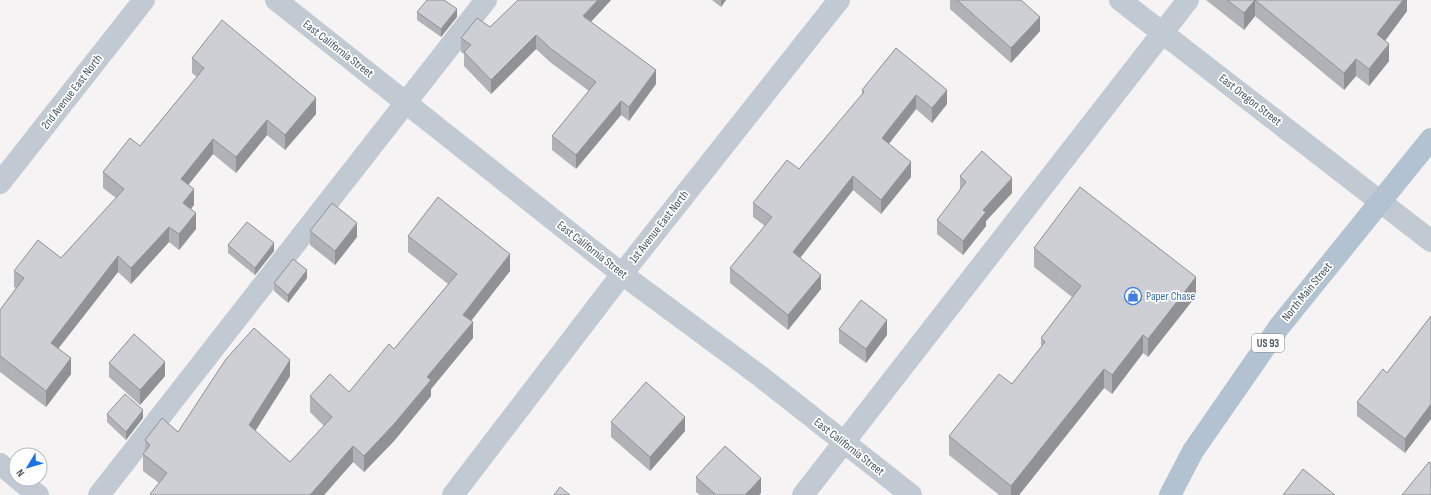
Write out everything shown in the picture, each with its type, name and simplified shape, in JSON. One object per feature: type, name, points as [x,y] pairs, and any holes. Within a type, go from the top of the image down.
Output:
[{"type":"main road","name":"North Main Street","points":[[1170,495],[1193,451],[1279,327],[1431,139]]},
{"type":"street","name":"2nd Avenue East North","points":[[0,183],[144,0]]},
{"type":"street","name":"East California Street","points":[[276,0],[622,274],[760,376],[911,495]]},
{"type":"street","points":[[99,495],[486,0]]},
{"type":"street","name":"1st Avenue East North","points":[[453,495],[622,274],[839,0]]},
{"type":"street","name":"East Oregon Street","points":[[1120,0],[1431,241]]},
{"type":"street","points":[[803,495],[1188,0]]},
{"type":"street","points":[[0,464],[8,471]]},
{"type":"street","points":[[28,487],[38,495]]},
{"type":"building","points":[[427,0],[444,0],[457,9],[441,29],[417,12]]},
{"type":"building","points":[[518,0],[598,0],[583,16],[656,70],[629,107],[621,101],[576,155],[552,136],[596,82],[550,48],[536,35],[491,80],[464,52],[471,45],[461,38],[477,18],[490,27]]},
{"type":"building","points":[[957,0],[1021,0],[1040,17],[1011,48]]},
{"type":"building","points":[[1227,0],[1255,0],[1244,13]]},
{"type":"building","points":[[1255,0],[1403,0],[1377,34],[1389,44],[1369,69],[1356,59],[1344,73]]},
{"type":"building","points":[[222,20],[316,98],[285,135],[267,120],[236,157],[213,139],[181,179],[194,189],[183,203],[196,213],[179,234],[169,227],[131,268],[118,256],[51,343],[71,358],[46,391],[0,356],[0,310],[24,278],[14,271],[38,240],[61,258],[124,189],[103,172],[130,138],[140,146],[204,68],[192,58]]},
{"type":"building","points":[[896,48],[947,90],[932,108],[916,95],[882,138],[911,162],[881,200],[853,176],[793,252],[821,275],[788,315],[730,268],[772,217],[753,203],[787,160],[799,169],[864,92],[862,90]]},
{"type":"building","points":[[982,151],[1012,178],[983,210],[986,212],[963,241],[937,220],[966,182],[960,176]]},
{"type":"building","points":[[1080,187],[1196,277],[1148,339],[1143,335],[1112,375],[1104,369],[1011,486],[949,436],[999,374],[1012,384],[1045,342],[1041,338],[1081,286],[1034,248]]},
{"type":"building","points":[[438,197],[510,254],[463,315],[473,322],[427,377],[431,380],[394,424],[364,456],[353,446],[310,495],[150,494],[167,473],[143,454],[150,445],[145,440],[162,418],[178,432],[226,359],[254,328],[290,360],[249,425],[290,462],[332,417],[310,396],[330,374],[349,392],[389,344],[394,349],[457,274],[408,236]]},
{"type":"building","points":[[332,203],[357,223],[335,251],[310,231]]},
{"type":"building","points":[[247,222],[274,243],[255,268],[228,245]]},
{"type":"building","points":[[293,259],[307,270],[288,295],[274,283]]},
{"type":"building","points":[[861,300],[887,320],[866,349],[839,329]]},
{"type":"building","points":[[1431,316],[1431,404],[1405,439],[1357,402],[1383,369],[1387,373]]},
{"type":"building","points":[[134,334],[165,362],[140,390],[109,363]]},
{"type":"building","points":[[646,382],[685,417],[650,457],[611,422]]},
{"type":"building","points":[[125,394],[143,410],[126,432],[107,414]]},
{"type":"building","points":[[725,446],[761,478],[745,495],[716,495],[696,477]]},
{"type":"building","points":[[1429,462],[1431,464],[1431,495],[1402,495]]},
{"type":"building","points":[[1303,469],[1335,495],[1283,495]]},
{"type":"building","points":[[560,487],[570,495],[554,495]]},
{"type":"place","name":"Paper Chase","points":[[1133,296]]}]
